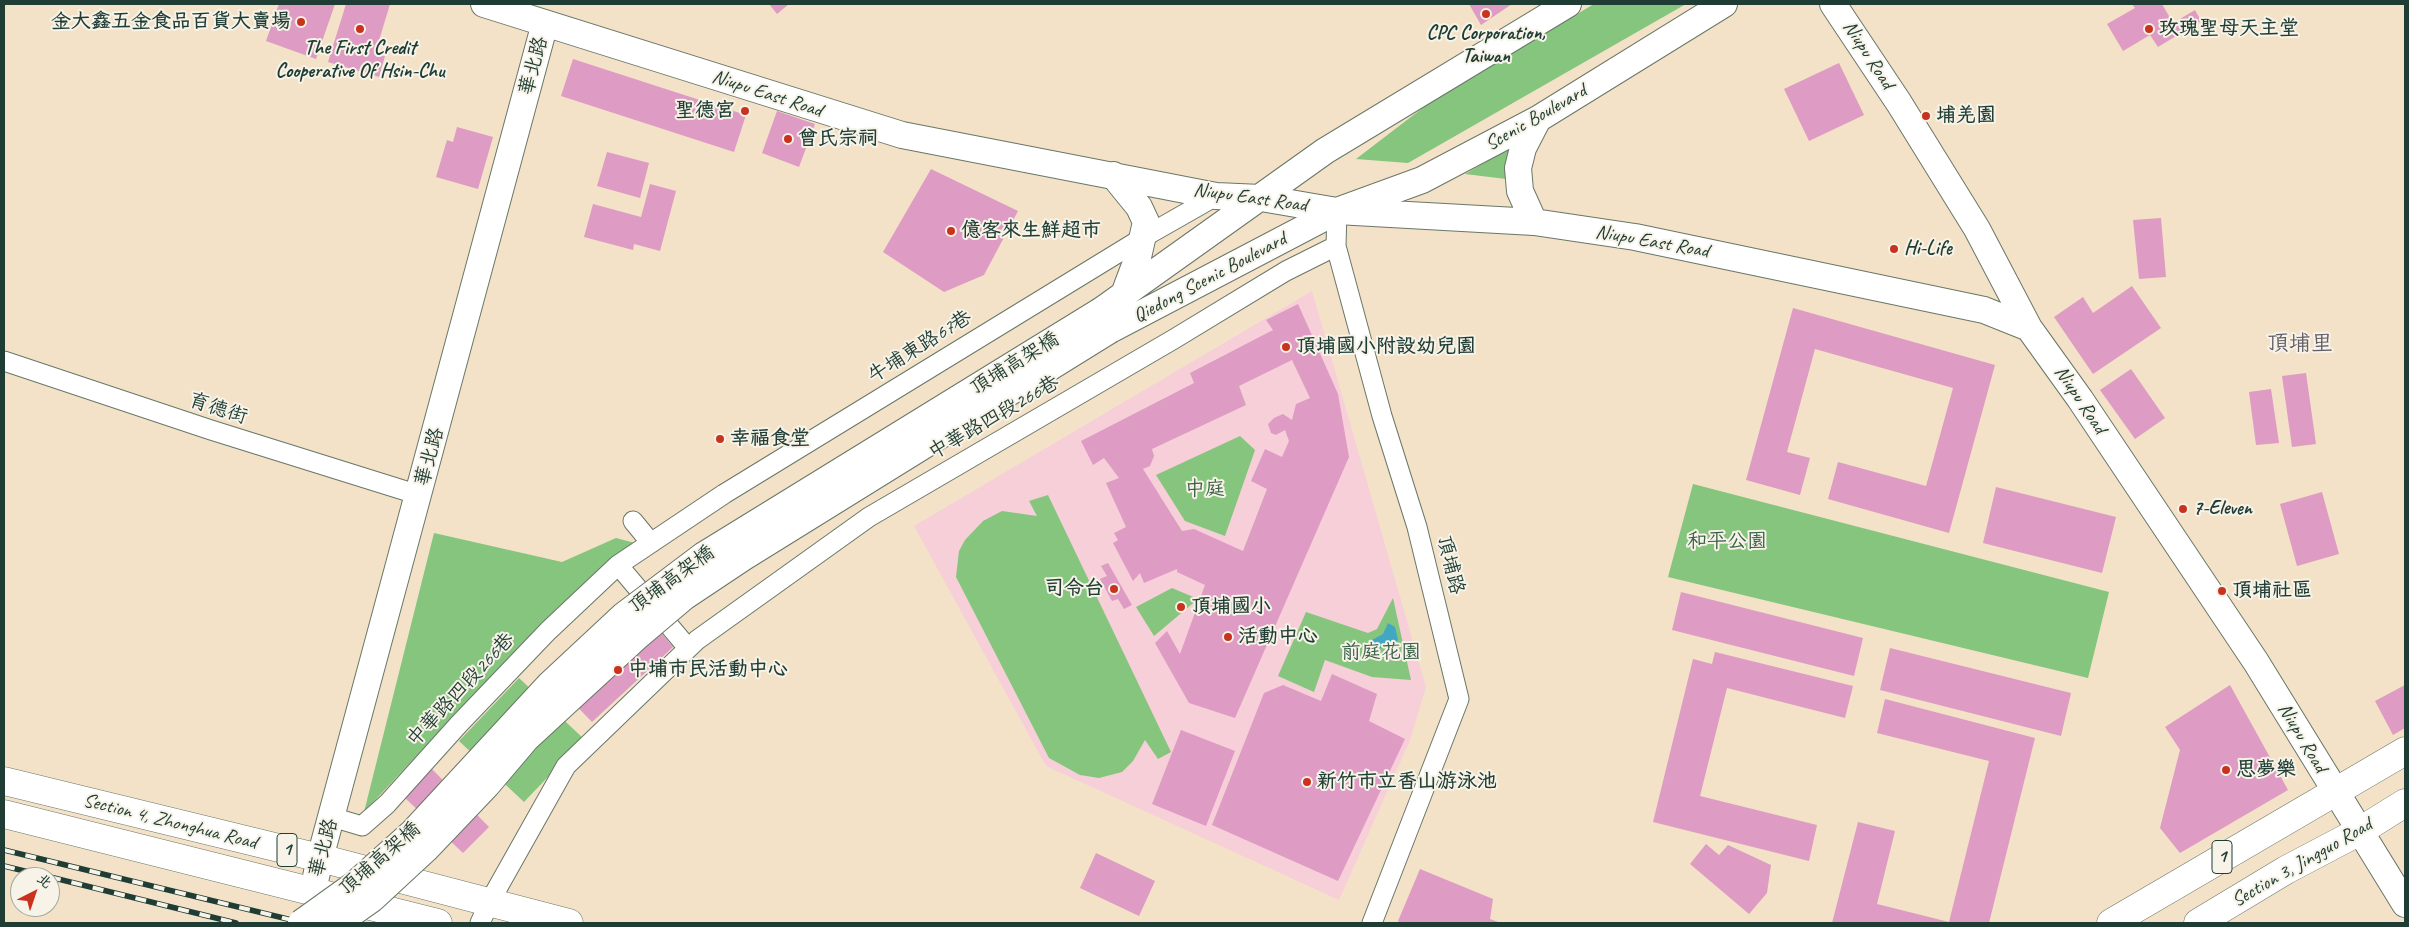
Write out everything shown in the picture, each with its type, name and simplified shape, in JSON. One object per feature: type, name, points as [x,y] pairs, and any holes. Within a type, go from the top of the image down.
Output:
[{"type":"main road","name":"1","points":[[2111,923],[2405,751]]},
{"type":"main road","name":"Section 4, Zhonghua Road","points":[[4,781],[320,858],[484,913],[569,923]]},
{"type":"main road","name":"Section 3, Jingguo Road","points":[[2198,923],[2286,870],[2360,831],[2405,803]]},
{"type":"main road","name":"Section 4, Zhonghua Road","points":[[4,814],[438,923]]},
{"type":"street","name":"Niupu East Road","points":[[484,4],[902,135],[1216,196],[1261,198],[1337,211],[1534,222],[1635,237],[1984,310],[2029,328]]},
{"type":"street","points":[[1261,198],[1325,152],[1568,4]]},
{"type":"street","name":"Scenic Boulevard","points":[[1337,211],[1422,180],[1538,119],[1724,4]]},
{"type":"street","name":"Niupu Road","points":[[1833,4],[1899,103],[1977,229],[2029,328],[2080,399],[2256,662],[2334,792],[2360,831]]},
{"type":"street","name":"華北路","points":[[313,891],[320,858],[545,23]]},
{"type":"street","points":[[1534,222],[1520,191],[1518,168],[1523,148],[1538,119]]},
{"type":"street","points":[[1112,313],[1144,237],[1146,222],[1138,206],[1113,175]]},
{"type":"street","name":"牛埔東路67巷","points":[[651,543],[724,494],[1144,237],[1216,196]]},
{"type":"street","name":"Qiedong Scenic Boulevard","points":[[1112,313],[1261,198]]},
{"type":"street","name":"Qiedong Scenic Boulevard","points":[[1112,313],[1337,211]]},
{"type":"street","name":"頂埔路","points":[[1337,211],[1336,246],[1382,416],[1417,527],[1459,699],[1372,923]]},
{"type":"street","name":"中華路四段266巷","points":[[484,913],[566,766],[688,648],[870,517],[1174,339],[1286,271],[1336,246]]},
{"type":"street","name":"頂埔高架橋","points":[[300,923],[354,885],[412,833],[549,685],[623,616],[704,555],[1112,313]]},
{"type":"street","name":"頂埔高架橋","points":[[338,923],[372,899],[419,856],[487,785],[526,739],[639,635],[684,597],[1112,313]]},
{"type":"street","name":"育德街","points":[[4,361],[211,430],[419,495]]},
{"type":"street","points":[[633,521],[651,543]]},
{"type":"street","name":"中華路四段266巷","points":[[332,817],[362,826],[387,804],[548,630],[618,565],[651,543]]},
{"type":"street","points":[[618,565],[688,648]]},
{"type":"street","points":[[2360,831],[2405,904]]},
{"type":"shaded area","name":"頂埔國小","points":[[1312,291],[1426,687],[1410,740],[1339,900],[1046,766],[914,526]]},
{"type":"green space","points":[[1594,4],[1686,4],[1408,163],[1356,159],[1437,97]]},
{"type":"green space","points":[[1510,148],[1506,179],[1465,174]]},
{"type":"green space","name":"中庭","points":[[1240,436],[1255,450],[1225,536],[1185,521],[1156,475]]},
{"type":"green space","name":"和平公園","points":[[1693,484],[2109,592],[2088,678],[1668,577]]},
{"type":"green space","points":[[1048,495],[1171,752],[1158,759],[1145,740],[1133,761],[1122,772],[1099,778],[1080,775],[1049,758],[956,577],[959,551],[965,540],[983,521],[1002,511],[1037,516],[1029,501]]},
{"type":"green space","points":[[434,533],[562,562],[616,538],[635,543],[511,655],[364,812]]},
{"type":"green space","points":[[1172,588],[1198,599],[1154,636],[1136,607]]},
{"type":"green space","name":"前庭花園","points":[[1393,598],[1411,680],[1372,677],[1325,660],[1314,692],[1278,676],[1306,612],[1368,633],[1377,629]]},
{"type":"green space","points":[[519,678],[584,739],[524,802],[459,741]]},
{"type":"water","points":[[1388,623],[1395,627],[1398,640],[1393,646],[1374,649],[1371,645],[1372,640],[1383,634]]},
{"type":"building","name":"金大鑫五金食品百貨大賣場","points":[[279,4],[335,4],[316,59],[266,41]]},
{"type":"building","name":"The First Credit Cooperative Of Hsin-Chu","points":[[346,4],[390,4],[375,54],[385,56],[379,77],[328,62]]},
{"type":"building","points":[[769,4],[789,4],[777,14]]},
{"type":"building","name":"CPC Corporation, Taiwan","points":[[1469,4],[1512,4],[1481,25]]},
{"type":"building","name":"玫瑰聖母天主堂","points":[[2132,4],[2162,4],[2173,23],[2195,10],[2201,21],[2158,47],[2150,35],[2123,51],[2107,24],[2135,8]]},
{"type":"building","points":[[573,59],[746,115],[734,152],[561,96]]},
{"type":"building","points":[[1839,63],[1864,115],[1809,141],[1784,89]]},
{"type":"building","name":"曾氏宗祠","points":[[777,111],[815,124],[799,167],[762,153]]},
{"type":"building","points":[[457,127],[493,137],[478,189],[436,177],[447,140],[453,142]]},
{"type":"building","points":[[607,152],[649,163],[640,198],[597,186]]},
{"type":"building","name":"億客來生鮮超市","points":[[931,169],[1018,211],[984,275],[944,292],[883,252]]},
{"type":"building","points":[[650,184],[676,191],[660,251],[634,244],[633,250],[584,237],[593,204],[641,217]]},
{"type":"building","points":[[2161,218],[2166,277],[2139,279],[2133,220]]},
{"type":"building","points":[[2132,286],[2161,328],[2093,374],[2054,317],[2083,297],[2093,313]]},
{"type":"building","points":[[1298,304],[1338,394],[1349,457],[1235,718],[1189,703],[1155,643],[1167,631],[1180,654],[1205,585],[1177,572],[1177,569],[1144,583],[1140,573],[1133,581],[1113,543],[1118,540],[1114,533],[1126,527],[1106,483],[1119,478],[1104,458],[1093,465],[1081,441],[1194,383],[1190,373],[1273,330],[1266,320]],"holes":[[[1292,360],[1310,398],[1296,404],[1292,420],[1283,414],[1274,418],[1268,424],[1271,433],[1276,435],[1285,430],[1289,441],[1282,457],[1265,449],[1251,481],[1267,489],[1243,551],[1194,529],[1182,531],[1143,469],[1150,466],[1154,456],[1152,449],[1246,405],[1239,386]]]},
{"type":"building","points":[[1793,308],[1995,365],[1949,533],[1828,499],[1838,462],[1926,486],[1953,388],[1815,349],[1787,452],[1810,458],[1800,495],[1746,480]]},
{"type":"building","points":[[2131,369],[2165,418],[2135,439],[2100,390]]},
{"type":"building","points":[[2306,373],[2316,444],[2292,447],[2282,376]]},
{"type":"building","points":[[2271,389],[2279,443],[2256,445],[2249,392]]},
{"type":"building","points":[[1996,487],[2116,517],[2102,573],[1983,543]]},
{"type":"building","points":[[2322,492],[2339,554],[2297,566],[2280,504]]},
{"type":"building","name":"司令台","points":[[1108,563],[1132,605],[1124,609],[1118,599],[1112,601],[1100,579],[1107,576],[1101,566]]},
{"type":"building","points":[[1681,592],[1863,638],[1854,676],[1672,630]]},
{"type":"building","name":"中埔市民活動中心","points":[[647,616],[673,647],[592,722],[564,693]]},
{"type":"building","points":[[1890,648],[2071,693],[2061,736],[1880,690]]},
{"type":"building","points":[[1399,649],[1401,659],[1389,661],[1388,650]]},
{"type":"building","points":[[1715,652],[1853,686],[1845,718],[1727,688],[1700,796],[1817,825],[1809,861],[1653,822],[1693,659],[1712,664]]},
{"type":"building","name":"新竹市立香山游泳池","points":[[1332,674],[1377,694],[1369,721],[1405,739],[1338,881],[1212,825],[1264,693],[1283,685],[1321,701]]},
{"type":"building","name":"思夢樂","points":[[2230,685],[2288,790],[2180,853],[2160,828],[2180,750],[2165,727]]},
{"type":"building","points":[[2405,685],[2405,728],[2393,735],[2375,701]]},
{"type":"building","points":[[1885,699],[2035,738],[1989,923],[1832,923],[1858,822],[1895,831],[1877,904],[1949,922],[1989,761],[1877,733]]},
{"type":"building","points":[[1181,730],[1235,751],[1206,826],[1152,804]]},
{"type":"building","points":[[431,768],[489,827],[463,853],[404,797]]},
{"type":"building","points":[[1706,844],[1719,855],[1728,845],[1771,865],[1767,893],[1749,914],[1690,864]]},
{"type":"building","points":[[1096,853],[1155,881],[1139,916],[1080,888]]},
{"type":"building","points":[[1420,869],[1493,899],[1490,919],[1501,923],[1400,923],[1398,921]]},
{"type":"railway","points":[[4,850],[304,923]]},
{"type":"railway","points":[[4,866],[10,867]]},
{"type":"railway","points":[[60,879],[236,923]]},
{"type":"place","name":"CPC Corporation, Taiwan","points":[[1486,14]]},
{"type":"place","name":"金大鑫五金食品百貨大賣場","points":[[301,22]]},
{"type":"place","name":"The First Credit Cooperative Of Hsin-Chu","points":[[360,29]]},
{"type":"place","name":"玫瑰聖母天主堂","points":[[2149,29]]},
{"type":"place","name":"聖德宮","points":[[745,111]]},
{"type":"place","name":"埔羌園","points":[[1926,116]]},
{"type":"place","name":"曾氏宗祠","points":[[788,139]]},
{"type":"place","name":"億客來生鮮超市","points":[[951,231]]},
{"type":"place","name":"Hi-Life","points":[[1894,249]]},
{"type":"place","name":"頂埔國小附設幼兒園","points":[[1286,347]]},
{"type":"place","name":"幸福食堂","points":[[720,439]]},
{"type":"place","name":"7-Eleven","points":[[2183,509]]},
{"type":"place","name":"司令台","points":[[1114,589]]},
{"type":"place","name":"頂埔社區","points":[[2222,591]]},
{"type":"place","name":"頂埔國小","points":[[1181,607]]},
{"type":"place","name":"活動中心","points":[[1228,637]]},
{"type":"place","name":"中埔市民活動中心","points":[[618,670]]},
{"type":"place","name":"思夢樂","points":[[2226,770]]},
{"type":"place","name":"新竹市立香山游泳池","points":[[1307,782]]},
{"type":"district","name":"頂埔里","points":[[2300,344]]}]
